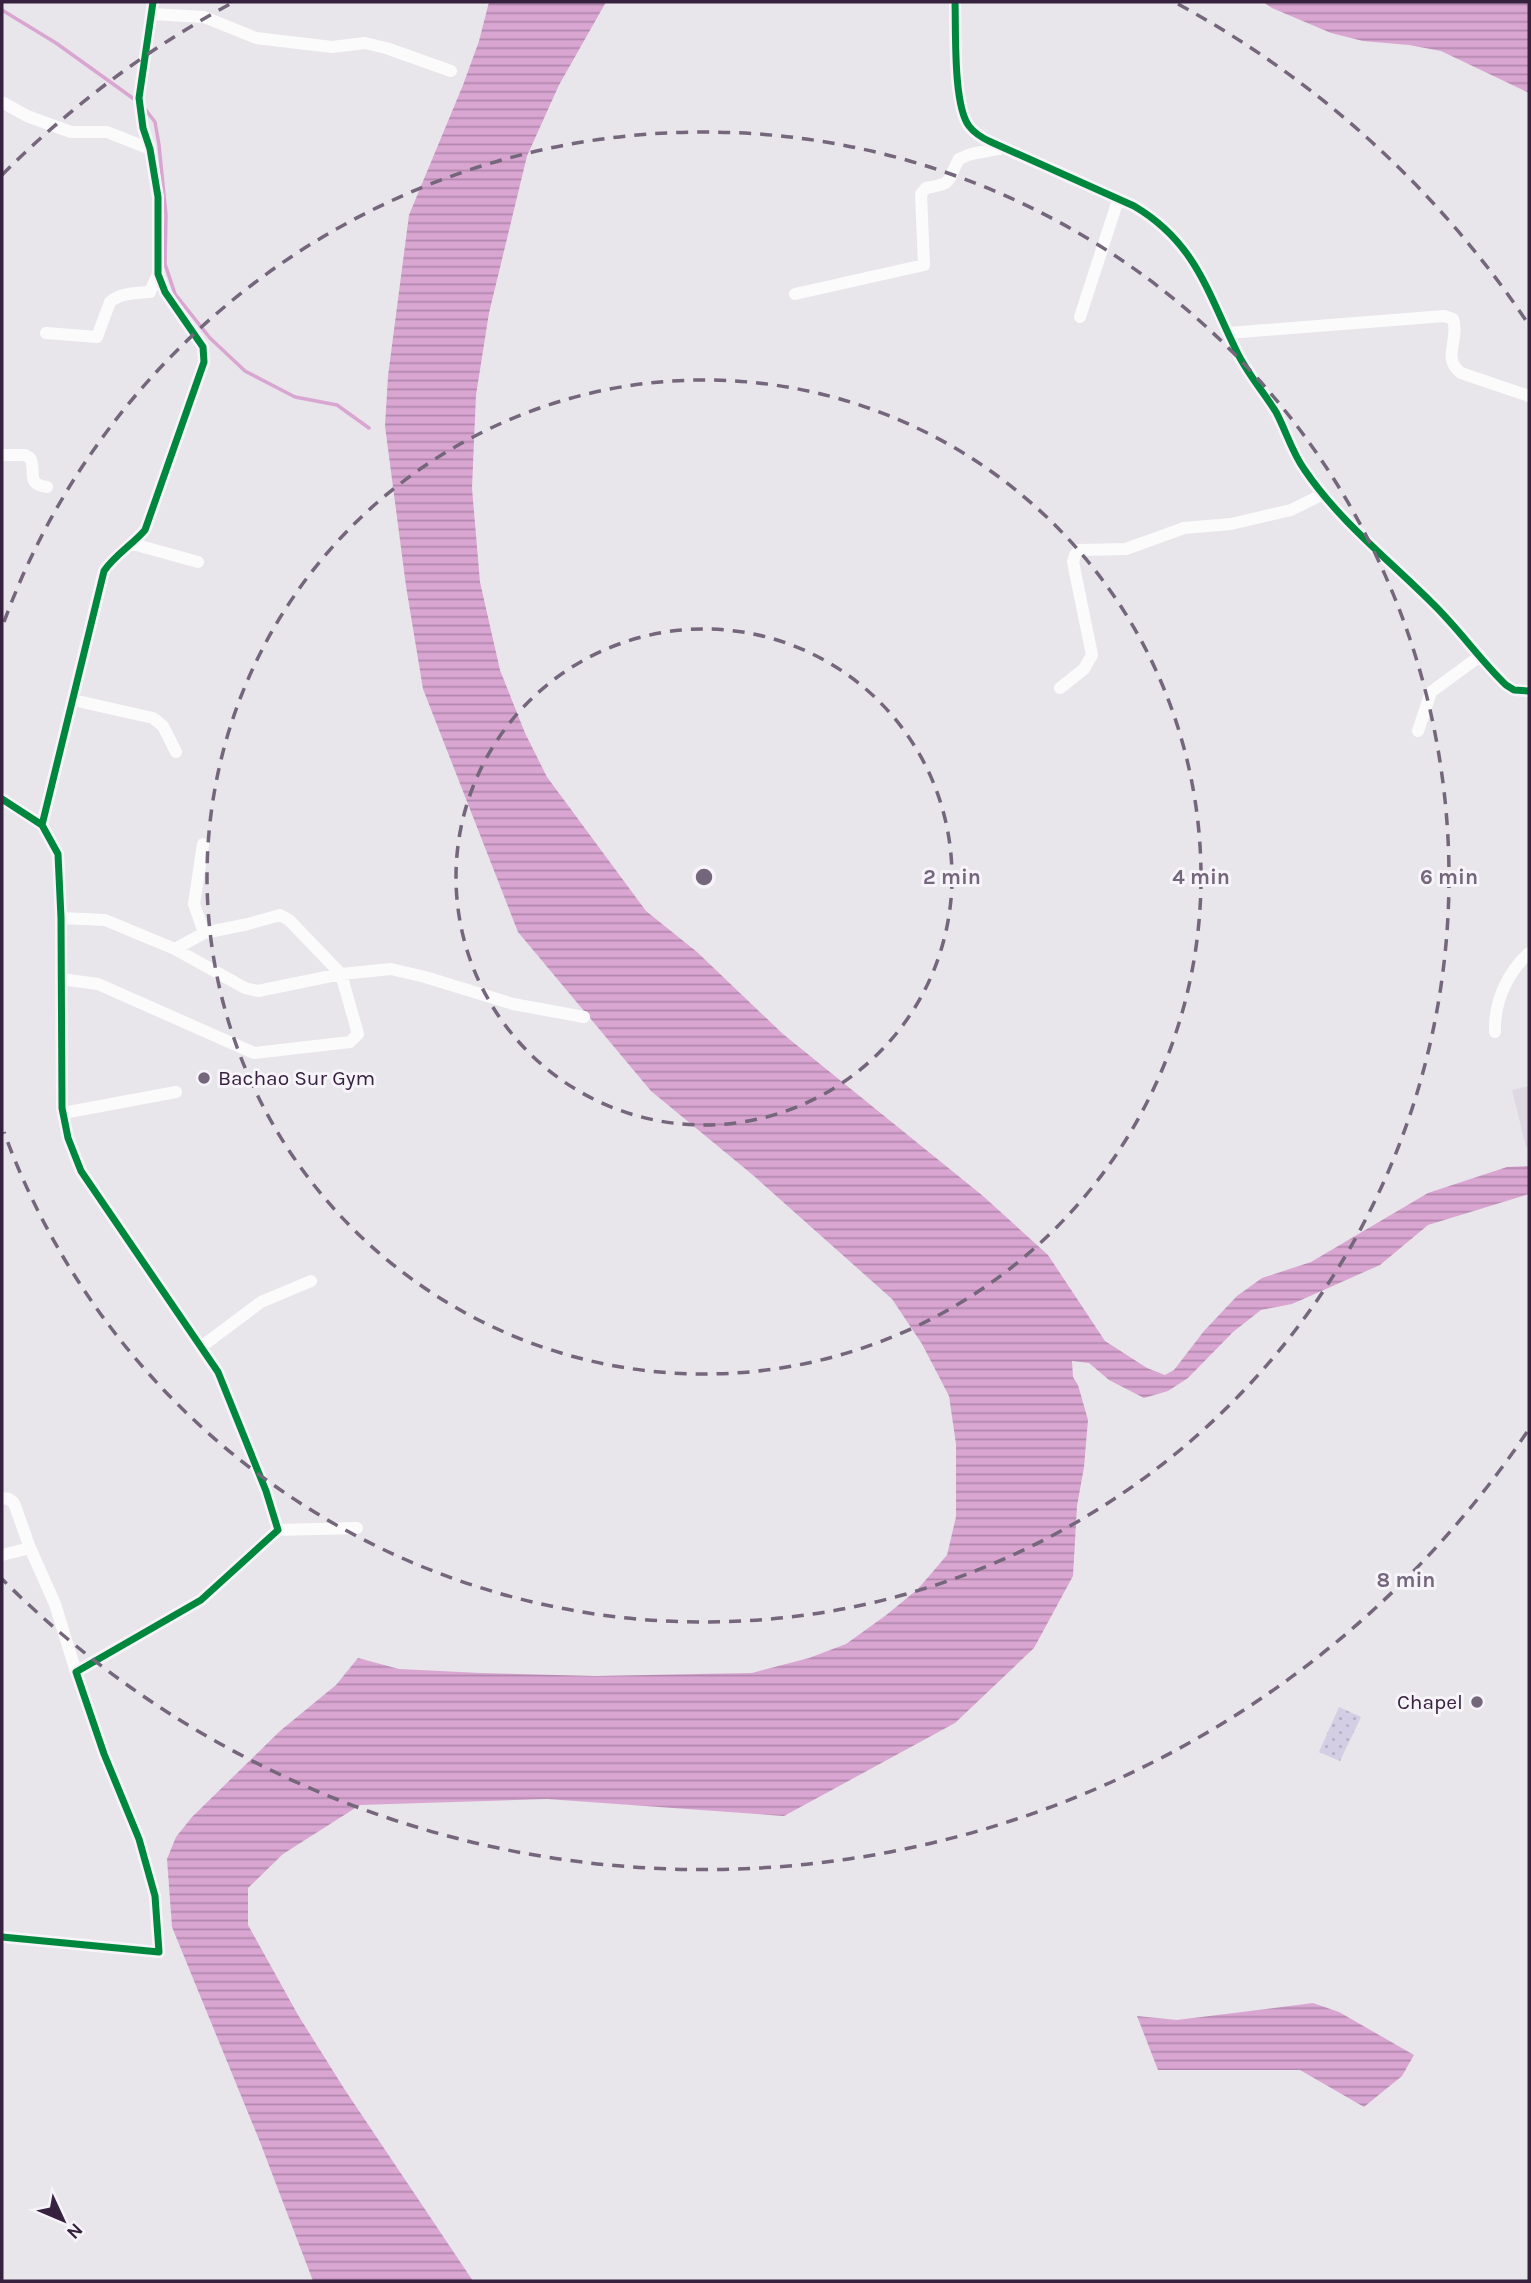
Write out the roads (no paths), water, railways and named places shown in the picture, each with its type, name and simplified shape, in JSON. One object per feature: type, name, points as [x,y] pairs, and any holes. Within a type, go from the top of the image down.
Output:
[{"type":"street","points":[[955,2],[958,89],[967,124],[976,134],[1149,215],[1190,256],[1202,274],[1236,352],[1276,412],[1303,467],[1323,494],[1359,535],[1434,605],[1506,685],[1514,690],[1529,691]]},
{"type":"street","points":[[42,825],[104,570],[145,530],[204,362],[203,347],[165,292],[158,274],[158,197],[139,98],[153,8],[204,18],[256,38],[332,47],[365,43],[451,71]]},
{"type":"street","points":[[2,102],[27,116],[71,132],[107,132],[150,149]]},
{"type":"street","points":[[795,294],[924,265],[921,194],[926,188],[944,185],[950,180],[959,159],[1004,148]]},
{"type":"street","points":[[1080,317],[1118,200]]},
{"type":"street","points":[[46,333],[97,338],[110,302],[128,294],[150,292],[158,274]]},
{"type":"street","points":[[1228,333],[1444,316],[1453,319],[1456,329],[1451,359],[1455,368],[1461,373],[1529,396]]},
{"type":"street","points":[[2,455],[25,455],[30,458],[34,482],[47,486]]},
{"type":"street","points":[[1060,688],[1084,669],[1092,655],[1073,562],[1079,550],[1126,549],[1184,528],[1231,524],[1291,510],[1323,494]]},
{"type":"street","points":[[133,544],[198,562]]},
{"type":"street","points":[[1418,731],[1431,692],[1480,656]]},
{"type":"street","points":[[73,700],[153,718],[163,726],[176,752]]},
{"type":"street","points":[[2,799],[42,825],[58,854],[63,1112],[68,1139],[81,1171],[218,1371],[266,1491],[278,1530]]},
{"type":"street","points":[[203,844],[194,904],[204,933]]},
{"type":"street","points":[[61,979],[98,984],[254,1053],[350,1042],[358,1034],[341,974],[289,920],[279,915],[204,933],[175,948]]},
{"type":"street","points":[[61,918],[105,920],[175,948],[245,988],[258,991],[341,974],[391,970],[425,977],[513,1004],[584,1017]]},
{"type":"street","points":[[1495,1032],[1495,1012],[1508,979],[1529,953]]},
{"type":"street","points":[[63,1112],[176,1092]]},
{"type":"street","points":[[201,1346],[261,1302],[311,1281]]},
{"type":"street","points":[[2,1498],[15,1503],[30,1548],[55,1604],[104,1754],[139,1839],[155,1896],[159,1952],[2,1937]]},
{"type":"street","points":[[76,1672],[201,1601],[278,1530],[356,1528]]},
{"type":"street","points":[[2,1555],[30,1548]]},
{"type":"waterway","points":[[2,10],[56,43],[134,99]]},
{"type":"waterway","points":[[145,109],[155,122],[159,145],[166,215],[165,264],[175,294],[210,338],[245,371],[295,397],[337,405],[369,428]]},
{"type":"place","name":"Bachao Sur Gym","points":[[204,1078]]},
{"type":"place","name":"Chapel","points":[[1477,1702]]}]
